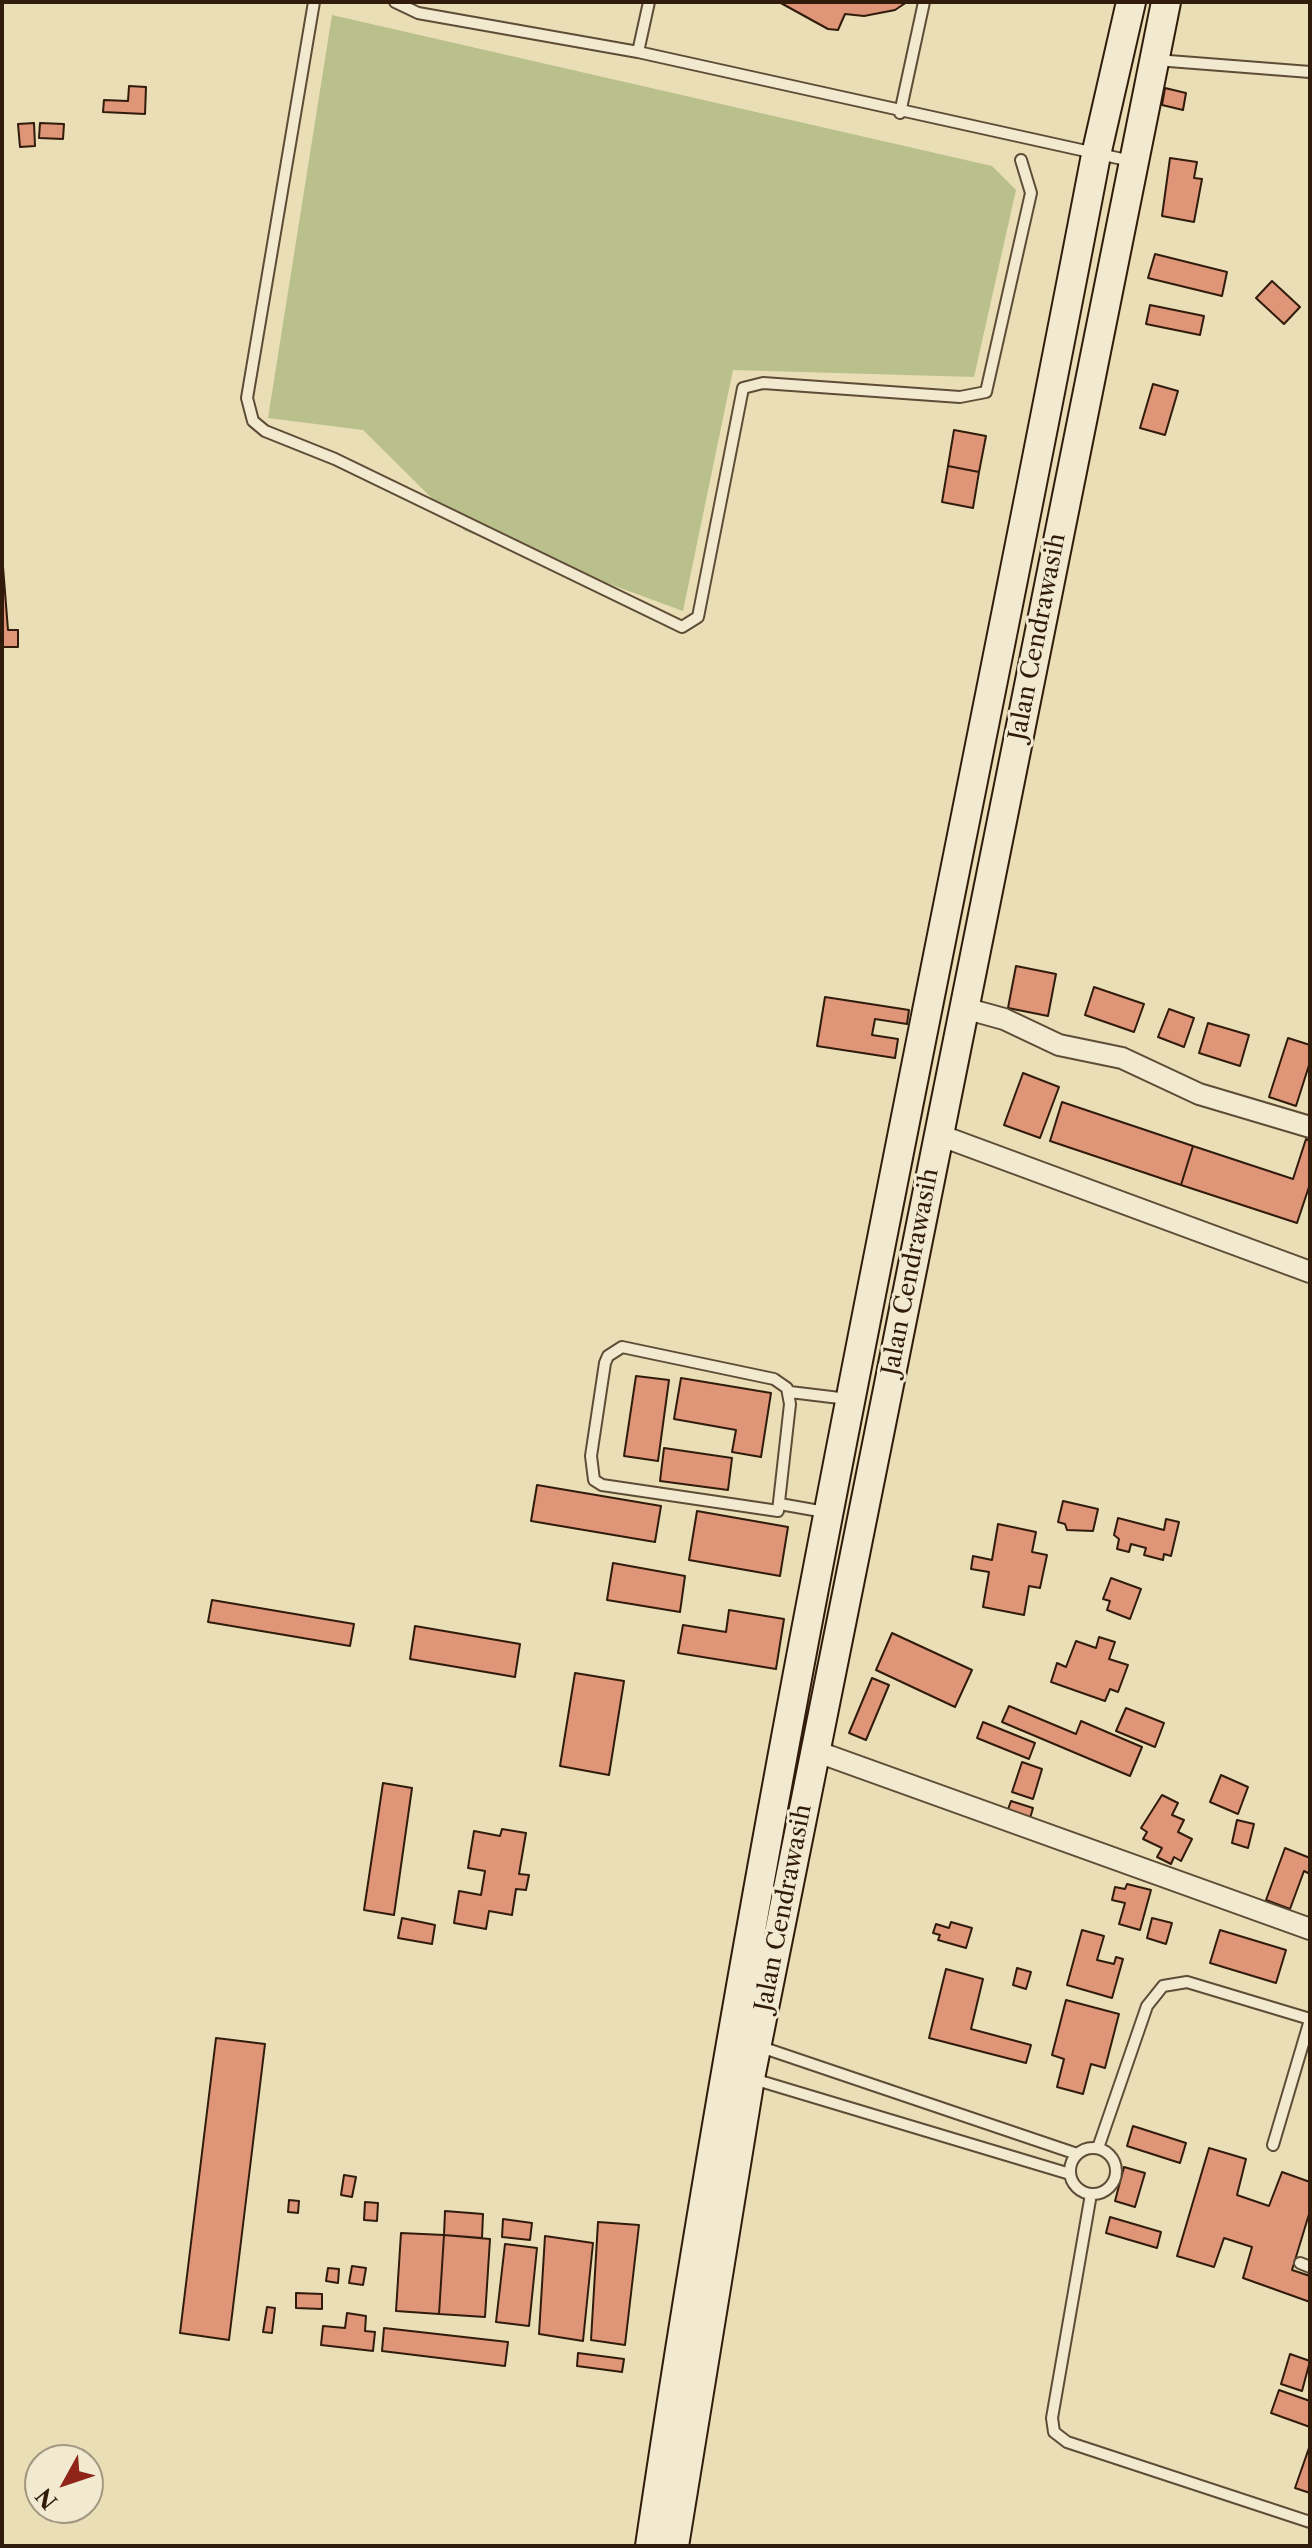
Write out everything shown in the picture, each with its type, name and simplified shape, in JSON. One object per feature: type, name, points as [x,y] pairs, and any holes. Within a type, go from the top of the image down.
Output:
[{"type":"main road","name":"Jalan Cendrawasih","points":[[674,2546],[739,2074],[831,1513],[1096,155],[1131,2]]},
{"type":"main road","name":"Jalan Cendrawasih","points":[[745,2042],[815,1751],[1135,162],[1161,61],[1166,2]]},
{"type":"main road","name":"Jalan Cendrawasih","points":[[650,2546],[688,2288],[739,2074]]},
{"type":"street","points":[[964,1008],[1004,1019],[1059,1045],[1122,1058],[1199,1094],[1310,1127]]},
{"type":"street","points":[[939,1135],[1310,1272]]},
{"type":"street","points":[[815,1751],[1310,1929]]},
{"type":"lane","points":[[314,2],[247,398],[253,421],[265,431],[349,465],[682,627],[698,617],[743,388],[763,383],[960,397],[986,392],[1031,193],[1021,160]]},
{"type":"lane","points":[[395,2],[418,13],[638,52],[900,113],[1135,162]]},
{"type":"lane","points":[[638,52],[649,2]]},
{"type":"lane","points":[[900,113],[924,2]]},
{"type":"lane","points":[[1161,61],[1195,66],[1310,72]]},
{"type":"lane","points":[[790,1392],[780,1504],[774,1512],[602,1485],[594,1480],[591,1456],[605,1363],[608,1356],[622,1347],[774,1379],[790,1392],[853,1399]]},
{"type":"lane","points":[[780,1504],[831,1513]]},
{"type":"lane","points":[[1098,2148],[1147,2006],[1163,1986],[1187,1982],[1310,2019],[1273,2145]]},
{"type":"lane","points":[[745,2042],[1077,2154],[1098,2148]]},
{"type":"lane","points":[[739,2074],[1070,2174],[1077,2187],[1091,2194],[1106,2190],[1115,2178],[1114,2163],[1098,2148]]},
{"type":"lane","points":[[1070,2174],[1077,2154]]},
{"type":"lane","points":[[1091,2194],[1052,2418],[1054,2432],[1067,2442],[1310,2522]]},
{"type":"green space","points":[[332,15],[992,166],[1016,190],[974,377],[733,370],[683,611],[465,531],[363,430],[268,418]]},
{"type":"building","points":[[779,2],[907,2],[895,10],[864,16],[845,14],[838,30],[828,29]]},
{"type":"building","points":[[129,86],[146,87],[145,114],[103,112],[104,100],[128,101]]},
{"type":"building","points":[[1165,88],[1186,93],[1183,110],[1162,105]]},
{"type":"building","points":[[34,123],[35,146],[20,147],[18,124]]},
{"type":"building","points":[[40,123],[64,124],[63,139],[39,138]]},
{"type":"building","points":[[1170,158],[1197,162],[1194,178],[1202,179],[1194,222],[1162,216]]},
{"type":"building","points":[[1155,254],[1227,272],[1222,296],[1148,278]]},
{"type":"building","points":[[1272,281],[1300,307],[1284,324],[1256,298]]},
{"type":"building","points":[[1150,305],[1204,316],[1200,335],[1146,324]]},
{"type":"building","points":[[1153,384],[1178,391],[1165,435],[1140,428]]},
{"type":"building","points":[[954,430],[986,436],[979,472],[948,466]]},
{"type":"building","points":[[948,466],[979,472],[973,508],[942,502]]},
{"type":"building","points":[[2,554],[8,630],[18,630],[18,647],[2,647]]},
{"type":"building","points":[[1016,966],[1056,974],[1048,1016],[1008,1008]]},
{"type":"building","points":[[1094,987],[1144,1004],[1134,1032],[1085,1015]]},
{"type":"building","points":[[825,997],[909,1010],[907,1024],[875,1019],[872,1035],[898,1039],[895,1058],[817,1046]]},
{"type":"building","points":[[1169,1009],[1194,1018],[1184,1047],[1158,1037]]},
{"type":"building","points":[[1208,1023],[1249,1035],[1240,1066],[1199,1053]]},
{"type":"building","points":[[1288,1038],[1310,1045],[1310,1062],[1296,1106],[1269,1097]]},
{"type":"building","points":[[1023,1073],[1059,1087],[1040,1138],[1004,1125]]},
{"type":"building","points":[[1062,1102],[1193,1146],[1181,1185],[1050,1141]]},
{"type":"building","points":[[1306,1139],[1310,1141],[1310,1184],[1297,1223],[1181,1185],[1193,1146],[1293,1179]]},
{"type":"building","points":[[636,1376],[669,1380],[658,1461],[624,1456]]},
{"type":"building","points":[[681,1378],[771,1393],[761,1457],[732,1452],[736,1430],[674,1419]]},
{"type":"building","points":[[664,1448],[732,1458],[728,1490],[660,1481]]},
{"type":"building","points":[[537,1485],[661,1506],[655,1542],[531,1521]]},
{"type":"building","points":[[1063,1501],[1098,1509],[1093,1531],[1067,1530],[1065,1524],[1058,1522]]},
{"type":"building","points":[[697,1511],[788,1527],[780,1576],[689,1560]]},
{"type":"building","points":[[1118,1518],[1164,1530],[1166,1519],[1179,1522],[1171,1556],[1164,1554],[1163,1560],[1144,1555],[1146,1548],[1131,1544],[1129,1552],[1117,1549],[1119,1539],[1114,1535]]},
{"type":"building","points":[[998,1524],[1036,1532],[1032,1552],[1047,1555],[1040,1588],[1029,1586],[1024,1615],[983,1607],[989,1572],[971,1569],[973,1556],[992,1560]]},
{"type":"building","points":[[613,1563],[685,1576],[680,1612],[607,1600]]},
{"type":"building","points":[[1111,1578],[1141,1589],[1130,1619],[1107,1610],[1110,1601],[1103,1599]]},
{"type":"building","points":[[212,1600],[354,1624],[350,1646],[208,1622]]},
{"type":"building","points":[[729,1610],[784,1619],[776,1669],[678,1653],[683,1625],[726,1632]]},
{"type":"building","points":[[415,1626],[520,1644],[515,1677],[410,1659]]},
{"type":"building","points":[[892,1633],[972,1670],[955,1707],[876,1670]]},
{"type":"building","points":[[1099,1637],[1115,1642],[1109,1659],[1128,1665],[1118,1692],[1110,1689],[1105,1701],[1051,1682],[1057,1663],[1066,1667],[1076,1641],[1096,1648]]},
{"type":"building","points":[[575,1673],[624,1681],[609,1775],[560,1766]]},
{"type":"building","points":[[872,1678],[889,1685],[866,1740],[849,1733]]},
{"type":"building","points":[[1009,1706],[1076,1734],[1081,1721],[1142,1747],[1130,1776],[1002,1722]]},
{"type":"building","points":[[1126,1708],[1164,1723],[1155,1747],[1116,1731]]},
{"type":"building","points":[[983,1722],[1035,1743],[1029,1759],[977,1738]]},
{"type":"building","points":[[1022,1762],[1042,1769],[1033,1799],[1012,1792]]},
{"type":"building","points":[[1221,1775],[1248,1787],[1238,1814],[1210,1802]]},
{"type":"building","points":[[383,1783],[412,1788],[394,1915],[364,1910]]},
{"type":"building","points":[[1162,1795],[1178,1803],[1172,1815],[1184,1820],[1178,1832],[1192,1839],[1181,1861],[1174,1857],[1171,1864],[1157,1857],[1162,1848],[1143,1839],[1147,1832],[1141,1828]]},
{"type":"building","points":[[1011,1801],[1033,1808],[1029,1822],[1006,1815]]},
{"type":"building","points":[[1237,1820],[1254,1824],[1248,1848],[1232,1843]]},
{"type":"building","points":[[502,1829],[526,1833],[519,1874],[529,1875],[526,1890],[516,1889],[512,1915],[489,1911],[486,1929],[454,1923],[459,1891],[481,1895],[485,1871],[468,1868],[474,1831],[500,1836]]},
{"type":"building","points":[[1285,1848],[1310,1858],[1310,1874],[1304,1871],[1290,1909],[1266,1900]]},
{"type":"building","points":[[1127,1884],[1151,1890],[1140,1930],[1119,1924],[1125,1903],[1112,1900],[1115,1887],[1125,1889]]},
{"type":"building","points":[[402,1918],[435,1925],[432,1944],[398,1938]]},
{"type":"building","points":[[1152,1918],[1172,1923],[1166,1944],[1147,1938]]},
{"type":"building","points":[[951,1922],[972,1928],[966,1948],[938,1940],[940,1935],[933,1933],[936,1924],[949,1928]]},
{"type":"building","points":[[1082,1930],[1104,1936],[1097,1960],[1114,1964],[1116,1957],[1123,1959],[1112,1998],[1067,1985]]},
{"type":"building","points":[[1220,1930],[1286,1950],[1276,1983],[1210,1963]]},
{"type":"building","points":[[1017,1968],[1031,1972],[1026,1989],[1013,1985]]},
{"type":"building","points":[[946,1969],[983,1979],[971,2029],[1031,2045],[1026,2063],[929,2038]]},
{"type":"building","points":[[1066,2000],[1119,2014],[1105,2068],[1091,2064],[1083,2094],[1057,2087],[1064,2059],[1052,2055]]},
{"type":"building","points":[[216,2038],[265,2044],[229,2340],[180,2333]]},
{"type":"building","points":[[1133,2126],[1186,2143],[1180,2163],[1127,2146]]},
{"type":"building","points":[[1209,2148],[1246,2159],[1237,2195],[1269,2206],[1282,2172],[1310,2182],[1310,2211],[1292,2270],[1310,2276],[1310,2302],[1243,2278],[1252,2247],[1224,2238],[1214,2267],[1177,2256]]},
{"type":"building","points":[[1124,2167],[1145,2173],[1135,2207],[1115,2201]]},
{"type":"building","points":[[344,2175],[356,2177],[352,2197],[341,2195]]},
{"type":"building","points":[[289,2200],[299,2201],[298,2213],[288,2212]]},
{"type":"building","points":[[365,2202],[378,2203],[377,2221],[364,2220]]},
{"type":"building","points":[[445,2211],[483,2214],[482,2238],[444,2235]]},
{"type":"building","points":[[1110,2217],[1161,2232],[1157,2248],[1106,2233]]},
{"type":"building","points":[[503,2219],[532,2223],[530,2240],[502,2237]]},
{"type":"building","points":[[598,2222],[639,2225],[625,2345],[591,2340]]},
{"type":"building","points":[[401,2233],[444,2235],[439,2314],[396,2311]]},
{"type":"building","points":[[444,2235],[490,2239],[485,2317],[439,2314]]},
{"type":"building","points":[[545,2236],[593,2243],[583,2341],[539,2334]]},
{"type":"building","points":[[505,2244],[537,2248],[529,2326],[496,2322]]},
{"type":"building","points":[[352,2266],[366,2268],[363,2285],[349,2283]]},
{"type":"building","points":[[328,2268],[339,2269],[338,2283],[326,2281]]},
{"type":"building","points":[[296,2293],[322,2294],[322,2309],[296,2308]]},
{"type":"building","points":[[267,2307],[275,2308],[272,2333],[263,2332]]},
{"type":"building","points":[[347,2313],[366,2316],[365,2331],[375,2332],[373,2351],[321,2345],[323,2326],[345,2328]]},
{"type":"building","points":[[384,2328],[508,2342],[505,2366],[382,2351]]},
{"type":"building","points":[[578,2353],[624,2359],[622,2372],[577,2366]]},
{"type":"building","points":[[1290,2354],[1310,2361],[1302,2391],[1281,2384]]},
{"type":"building","points":[[1279,2390],[1310,2401],[1310,2427],[1271,2413]]},
{"type":"building","points":[[1310,2445],[1310,2493],[1295,2488]]}]
